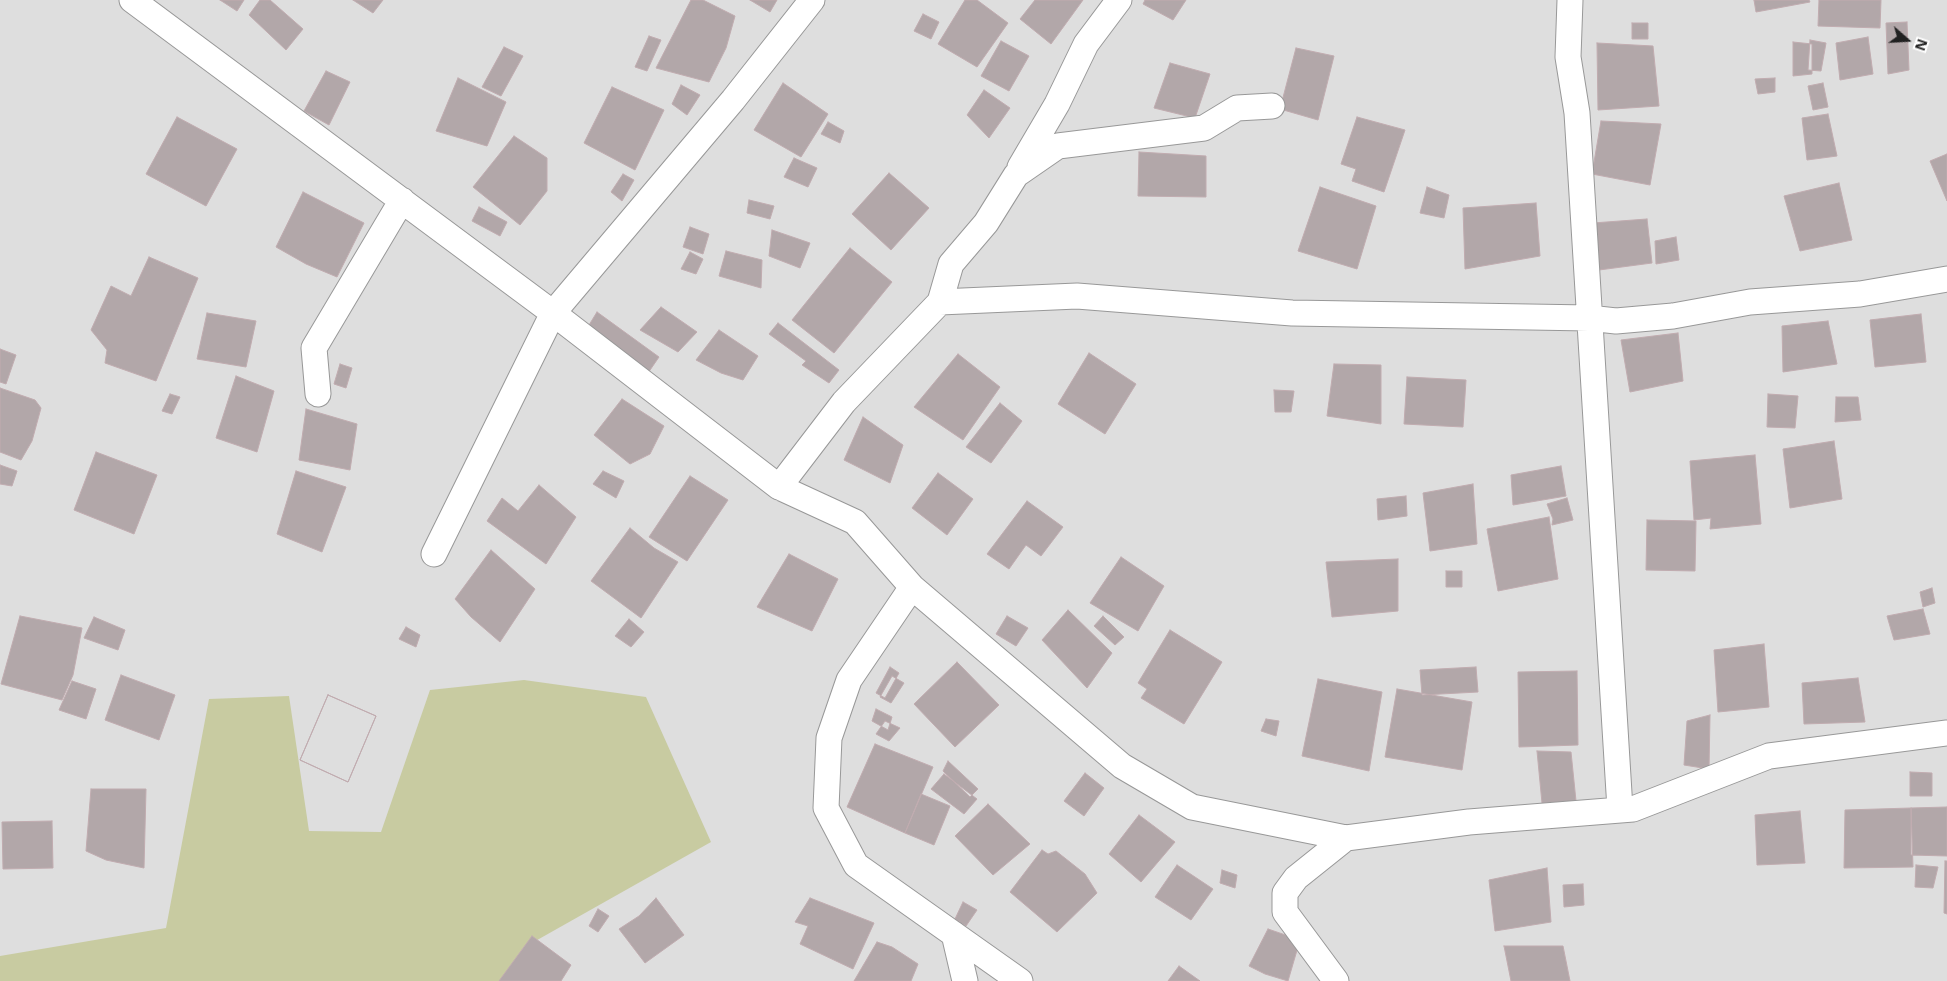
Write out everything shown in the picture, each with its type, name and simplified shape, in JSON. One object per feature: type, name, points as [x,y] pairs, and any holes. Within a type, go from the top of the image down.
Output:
[{"type":"street","points":[[132,0],[553,313],[779,488],[855,522],[912,587],[1122,766],[1192,806],[1346,838],[1470,822],[1633,808],[1769,756],[1947,733]]},
{"type":"street","points":[[434,554],[553,313],[733,100],[812,0]]},
{"type":"street","points":[[779,488],[844,402],[940,302],[951,264],[986,223],[1057,104],[1086,44],[1119,0]]},
{"type":"street","points":[[1570,0],[1568,56],[1577,113],[1620,809]]},
{"type":"street","points":[[1016,175],[1058,146],[1204,128],[1237,108],[1272,106]]},
{"type":"street","points":[[318,394],[314,348],[402,200]]},
{"type":"street","points":[[940,302],[1077,296],[1292,313],[1589,318],[1616,321],[1673,316],[1750,302],[1860,294],[1947,279]]},
{"type":"street","points":[[912,587],[849,680],[830,738],[826,808],[856,866],[1020,981]]},
{"type":"street","points":[[1336,981],[1285,912],[1285,893],[1296,878],[1346,838]]},
{"type":"street","points":[[954,934],[965,981]]},
{"type":"shaded area","points":[[0,0],[1947,0],[1947,981],[0,981]]},
{"type":"green space","points":[[524,680],[646,697],[711,842],[523,948],[505,981],[0,981],[0,956],[166,928],[209,699],[289,696],[309,831],[381,832],[430,690]]},
{"type":"building","points":[[220,0],[244,0],[237,11]]},
{"type":"building","points":[[260,0],[270,0],[303,29],[286,50],[249,15]]},
{"type":"building","points":[[353,0],[383,0],[373,13]]},
{"type":"building","points":[[691,0],[703,0],[735,16],[726,48],[709,82],[656,68]]},
{"type":"building","points":[[750,0],[777,0],[770,12]]},
{"type":"building","points":[[965,0],[977,0],[1008,23],[977,67],[938,44]]},
{"type":"building","points":[[1035,0],[1083,0],[1051,44],[1020,19]]},
{"type":"building","points":[[1145,0],[1186,0],[1173,20],[1143,4]]},
{"type":"building","points":[[1754,0],[1809,0],[1810,2],[1756,12]]},
{"type":"building","points":[[1819,0],[1881,0],[1880,28],[1818,26]]},
{"type":"building","points":[[923,14],[939,22],[931,39],[914,31]]},
{"type":"building","points":[[1907,22],[1909,70],[1888,74],[1886,23]]},
{"type":"building","points":[[1632,23],[1648,23],[1648,39],[1632,39]]},
{"type":"building","points":[[649,36],[661,40],[647,71],[635,67]]},
{"type":"building","points":[[1868,37],[1873,74],[1840,80],[1836,43]]},
{"type":"building","points":[[1810,40],[1826,43],[1821,71],[1808,70]]},
{"type":"building","points":[[1001,41],[1029,56],[1009,91],[981,76]]},
{"type":"building","points":[[1793,42],[1812,44],[1812,74],[1793,76]]},
{"type":"building","points":[[1597,43],[1653,46],[1659,106],[1598,110]]},
{"type":"building","points":[[504,47],[523,56],[501,96],[482,87]]},
{"type":"building","points":[[1296,48],[1334,56],[1318,120],[1280,109]]},
{"type":"building","points":[[1170,63],[1210,74],[1195,118],[1154,108]]},
{"type":"building","points":[[326,71],[350,82],[329,125],[304,111]]},
{"type":"building","points":[[458,78],[506,102],[487,146],[436,131]]},
{"type":"building","points":[[1775,78],[1775,92],[1758,94],[1755,79]]},
{"type":"building","points":[[783,83],[828,114],[801,157],[754,130]]},
{"type":"building","points":[[1823,83],[1828,107],[1813,110],[1808,86]]},
{"type":"building","points":[[681,85],[700,95],[687,115],[672,104]]},
{"type":"building","points":[[612,87],[664,110],[635,170],[584,143]]},
{"type":"building","points":[[984,90],[1010,108],[989,138],[967,115]]},
{"type":"building","points":[[1828,114],[1837,156],[1807,160],[1802,118]]},
{"type":"building","points":[[177,117],[237,149],[206,206],[146,174]]},
{"type":"building","points":[[1357,117],[1405,130],[1384,192],[1352,181],[1356,169],[1341,164]]},
{"type":"building","points":[[1601,121],[1661,124],[1650,185],[1592,174]]},
{"type":"building","points":[[828,122],[844,131],[840,143],[821,134]]},
{"type":"building","points":[[514,136],[547,158],[547,191],[520,225],[473,187]]},
{"type":"building","points":[[1139,152],[1206,156],[1206,197],[1138,196]]},
{"type":"building","points":[[1947,154],[1947,201],[1930,161]]},
{"type":"building","points":[[794,158],[817,168],[808,187],[784,177]]},
{"type":"building","points":[[889,173],[929,208],[891,250],[852,214]]},
{"type":"building","points":[[623,174],[634,180],[622,201],[611,192]]},
{"type":"building","points":[[1839,183],[1852,240],[1800,251],[1784,196]]},
{"type":"building","points":[[1320,187],[1376,206],[1357,269],[1298,251]]},
{"type":"building","points":[[1427,187],[1449,195],[1444,218],[1420,213]]},
{"type":"building","points":[[303,192],[364,223],[337,277],[306,264],[276,247]]},
{"type":"building","points":[[749,200],[774,206],[770,219],[747,213]]},
{"type":"building","points":[[1536,203],[1540,256],[1465,269],[1463,208]]},
{"type":"building","points":[[479,207],[507,222],[500,236],[472,221]]},
{"type":"building","points":[[1647,219],[1652,263],[1599,270],[1593,223]]},
{"type":"building","points":[[690,227],[709,234],[703,254],[683,247]]},
{"type":"building","points":[[772,230],[810,243],[800,268],[769,256]]},
{"type":"building","points":[[1676,237],[1679,260],[1656,264],[1655,241]]},
{"type":"building","points":[[850,248],[892,282],[834,353],[792,320]]},
{"type":"building","points":[[726,251],[762,260],[761,288],[719,276]]},
{"type":"building","points":[[690,252],[703,259],[696,274],[681,269]]},
{"type":"building","points":[[149,257],[198,278],[156,381],[105,363],[107,350],[91,330],[111,286],[131,296]]},
{"type":"building","points":[[661,307],[697,332],[678,352],[640,330]]},
{"type":"building","points":[[597,312],[659,357],[648,373],[586,330]]},
{"type":"building","points":[[207,313],[256,321],[246,367],[197,359]]},
{"type":"building","points":[[1921,314],[1926,362],[1875,367],[1870,320]]},
{"type":"building","points":[[1828,321],[1837,364],[1783,372],[1782,326]]},
{"type":"building","points":[[778,323],[839,370],[829,383],[802,365],[806,361],[769,334]]},
{"type":"building","points":[[719,330],[758,356],[743,380],[721,373],[696,360]]},
{"type":"building","points":[[1678,333],[1683,381],[1630,392],[1621,340]]},
{"type":"building","points":[[0,349],[16,355],[6,384],[0,382]]},
{"type":"building","points":[[1089,353],[1136,384],[1105,434],[1058,404]]},
{"type":"building","points":[[958,354],[1000,387],[963,440],[914,407]]},
{"type":"building","points":[[340,364],[352,368],[346,388],[334,384]]},
{"type":"building","points":[[1334,364],[1381,365],[1381,424],[1327,416]]},
{"type":"building","points":[[236,376],[274,391],[257,452],[216,438]]},
{"type":"building","points":[[1407,377],[1466,380],[1463,427],[1404,424]]},
{"type":"building","points":[[0,388],[35,400],[41,408],[32,441],[21,460],[0,452]]},
{"type":"building","points":[[1274,390],[1294,391],[1291,412],[1275,412]]},
{"type":"building","points":[[170,394],[180,397],[172,414],[162,411]]},
{"type":"building","points":[[1768,394],[1798,396],[1795,428],[1767,427]]},
{"type":"building","points":[[1836,397],[1858,397],[1861,420],[1835,422]]},
{"type":"building","points":[[622,399],[664,426],[650,454],[630,464],[594,435]]},
{"type":"building","points":[[1000,403],[1022,421],[991,463],[966,447]]},
{"type":"building","points":[[306,409],[357,424],[350,470],[299,460]]},
{"type":"building","points":[[863,417],[903,445],[890,483],[844,460]]},
{"type":"building","points":[[1834,441],[1842,499],[1790,508],[1783,449]]},
{"type":"building","points":[[96,452],[157,475],[134,534],[74,510]]},
{"type":"building","points":[[1755,455],[1761,524],[1710,529],[1711,518],[1694,520],[1690,461]]},
{"type":"building","points":[[0,465],[17,471],[12,486],[0,484]]},
{"type":"building","points":[[1561,466],[1566,496],[1513,505],[1511,475]]},
{"type":"building","points":[[296,471],[346,487],[322,552],[277,534]]},
{"type":"building","points":[[603,471],[624,481],[616,498],[593,484]]},
{"type":"building","points":[[938,473],[973,499],[947,535],[912,508]]},
{"type":"building","points":[[690,476],[728,500],[687,561],[649,537]]},
{"type":"building","points":[[1473,484],[1477,544],[1430,551],[1423,493]]},
{"type":"building","points":[[539,485],[576,517],[546,564],[487,521],[502,498],[518,511]]},
{"type":"building","points":[[1406,496],[1407,516],[1378,520],[1377,499]]},
{"type":"building","points":[[1567,498],[1573,520],[1552,525],[1553,519],[1547,504]]},
{"type":"building","points":[[1027,501],[1063,527],[1041,556],[1026,545],[1009,569],[987,554]]},
{"type":"building","points":[[1549,517],[1558,579],[1498,591],[1487,529]]},
{"type":"building","points":[[1647,520],[1696,521],[1695,571],[1646,570]]},
{"type":"building","points":[[630,528],[654,548],[678,562],[641,618],[591,581]]},
{"type":"building","points":[[491,550],[535,589],[500,642],[471,617],[455,599]]},
{"type":"building","points":[[789,554],[838,579],[812,631],[757,607]]},
{"type":"building","points":[[1121,557],[1164,586],[1138,631],[1090,603]]},
{"type":"building","points":[[1398,559],[1398,611],[1332,617],[1326,562]]},
{"type":"building","points":[[1446,571],[1462,571],[1462,587],[1446,587]]},
{"type":"building","points":[[1932,588],[1935,603],[1923,607],[1920,592]]},
{"type":"building","points":[[1923,609],[1930,634],[1894,640],[1887,616]]},
{"type":"building","points":[[1068,610],[1112,653],[1087,688],[1042,640]]},
{"type":"building","points":[[20,616],[82,628],[73,675],[62,700],[1,684]]},
{"type":"building","points":[[1007,616],[1028,628],[1016,646],[996,634]]},
{"type":"building","points":[[1103,616],[1124,637],[1115,645],[1094,626]]},
{"type":"building","points":[[94,617],[125,630],[118,650],[84,638]]},
{"type":"building","points":[[629,619],[644,632],[631,647],[615,636]]},
{"type":"building","points":[[406,627],[420,635],[416,647],[399,639]]},
{"type":"building","points":[[1170,630],[1222,662],[1184,724],[1141,698],[1147,689],[1138,683]]},
{"type":"building","points":[[1764,644],[1769,707],[1718,712],[1714,650]]},
{"type":"building","points":[[957,662],[999,705],[955,747],[914,704]]},
{"type":"building","points":[[890,667],[899,673],[885,698],[876,693]]},
{"type":"building","points":[[1476,667],[1478,692],[1422,695],[1420,670]]},
{"type":"building","points":[[1577,671],[1578,745],[1519,747],[1518,672]]},
{"type":"building","points":[[121,675],[175,695],[159,740],[105,720]]},
{"type":"building","points":[[892,676],[904,683],[891,703],[880,697]]},
{"type":"building","points":[[1858,678],[1865,722],[1804,724],[1802,683]]},
{"type":"building","points":[[1318,679],[1382,692],[1369,771],[1302,756]]},
{"type":"building","points":[[72,681],[96,689],[86,719],[59,710]]},
{"type":"building","points":[[1397,689],[1472,702],[1462,770],[1385,757]]},
{"type":"building","points":[[328,695],[376,716],[348,782],[300,760]]},
{"type":"building","points":[[328,695],[376,716],[348,782],[300,760]]},
{"type":"building","points":[[876,709],[892,717],[888,730],[872,721]]},
{"type":"building","points":[[1710,715],[1709,769],[1684,765],[1687,721]]},
{"type":"building","points":[[1266,719],[1279,721],[1276,736],[1261,731]]},
{"type":"building","points":[[885,721],[900,728],[889,741],[876,734]]},
{"type":"building","points":[[875,744],[933,767],[905,833],[847,807]]},
{"type":"building","points":[[1537,751],[1571,752],[1576,801],[1542,803]]},
{"type":"building","points":[[948,761],[978,789],[970,797],[943,771]]},
{"type":"building","points":[[1910,772],[1932,773],[1932,796],[1910,796]]},
{"type":"building","points":[[1085,773],[1104,788],[1084,816],[1064,801]]},
{"type":"building","points":[[944,774],[977,799],[964,814],[931,789]]},
{"type":"building","points":[[91,789],[146,789],[144,868],[106,860],[86,851]]},
{"type":"building","points":[[921,794],[950,806],[934,845],[905,833]]},
{"type":"building","points":[[988,804],[1030,844],[993,875],[955,836]]},
{"type":"building","points":[[1947,807],[1947,856],[1911,855],[1911,808]]},
{"type":"building","points":[[1911,808],[1913,867],[1844,868],[1845,810]]},
{"type":"building","points":[[1800,811],[1805,863],[1757,865],[1755,815]]},
{"type":"building","points":[[1139,815],[1175,842],[1141,882],[1109,854]]},
{"type":"building","points":[[52,821],[53,868],[3,869],[2,822]]},
{"type":"building","points":[[1042,850],[1048,854],[1056,851],[1085,874],[1097,893],[1057,932],[1010,892]]},
{"type":"building","points":[[1945,861],[1947,861],[1947,914],[1944,913]]},
{"type":"building","points":[[1177,865],[1213,889],[1191,920],[1155,897]]},
{"type":"building","points":[[1916,865],[1938,867],[1933,888],[1915,887]]},
{"type":"building","points":[[1547,868],[1551,922],[1495,931],[1489,880]]},
{"type":"building","points":[[1222,870],[1237,875],[1235,888],[1220,883]]},
{"type":"building","points":[[1583,884],[1584,905],[1564,907],[1563,885]]},
{"type":"building","points":[[656,898],[684,935],[645,963],[619,929],[639,916]]},
{"type":"building","points":[[810,898],[874,923],[853,969],[800,944],[808,926],[795,922]]},
{"type":"building","points":[[963,902],[977,910],[966,926],[955,919]]},
{"type":"building","points":[[598,909],[609,916],[598,932],[589,926]]},
{"type":"building","points":[[1268,929],[1300,940],[1288,981],[1265,974],[1249,966]]},
{"type":"building","points":[[532,936],[571,965],[561,981],[499,981]]},
{"type":"building","points":[[877,942],[892,947],[918,964],[911,981],[854,981]]},
{"type":"building","points":[[1504,946],[1563,946],[1570,981],[1511,981]]},
{"type":"building","points":[[1179,966],[1200,981],[1168,981]]}]
